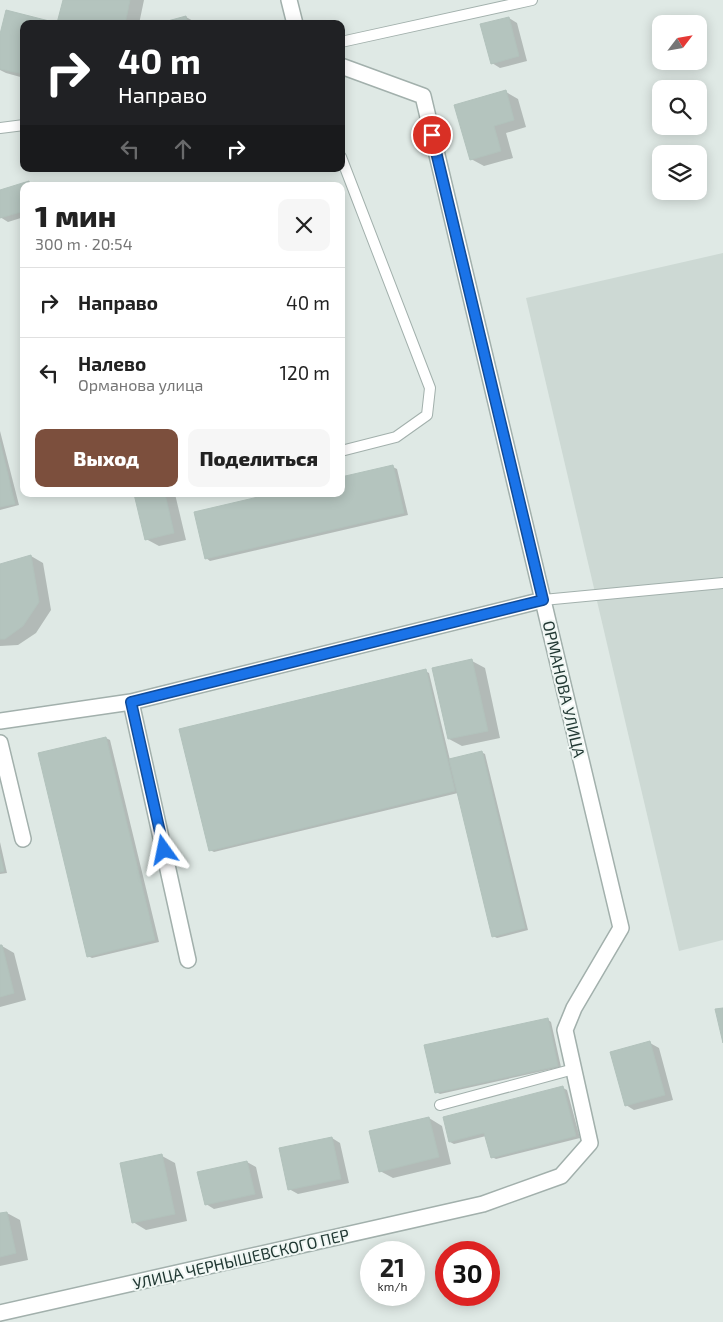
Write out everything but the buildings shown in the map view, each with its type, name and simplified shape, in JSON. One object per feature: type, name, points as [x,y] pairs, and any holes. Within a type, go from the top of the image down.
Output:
[{"type":"street","points":[[289,0],[294,20]]},
{"type":"street","name":"ОРМАНОВА УЛИЦА","points":[[345,67],[423,96],[621,928]]},
{"type":"street","points":[[0,720],[131,702],[543,600]]},
{"type":"street","points":[[131,702],[188,960]]},
{"type":"street","points":[[0,743],[23,839]]},
{"type":"street","name":"УЛИЦА ЧЕРНЫШЕВСКОГО ПЕР","points":[[0,1313],[483,1204],[562,1176],[590,1143],[565,1030],[574,1008],[621,928]]},
{"type":"lane","points":[[345,41],[532,0]]},
{"type":"lane","points":[[0,128],[20,126]]},
{"type":"lane","points":[[345,167],[430,388],[427,415],[396,437],[345,450]]},
{"type":"lane","points":[[543,600],[723,583]]},
{"type":"lane","points":[[440,1105],[574,1069]]},
{"type":"shaded area","points":[[723,253],[723,940],[679,951],[526,298]]},
{"type":"route","points":[[164,850],[131,702],[543,600],[432,135]]}]
